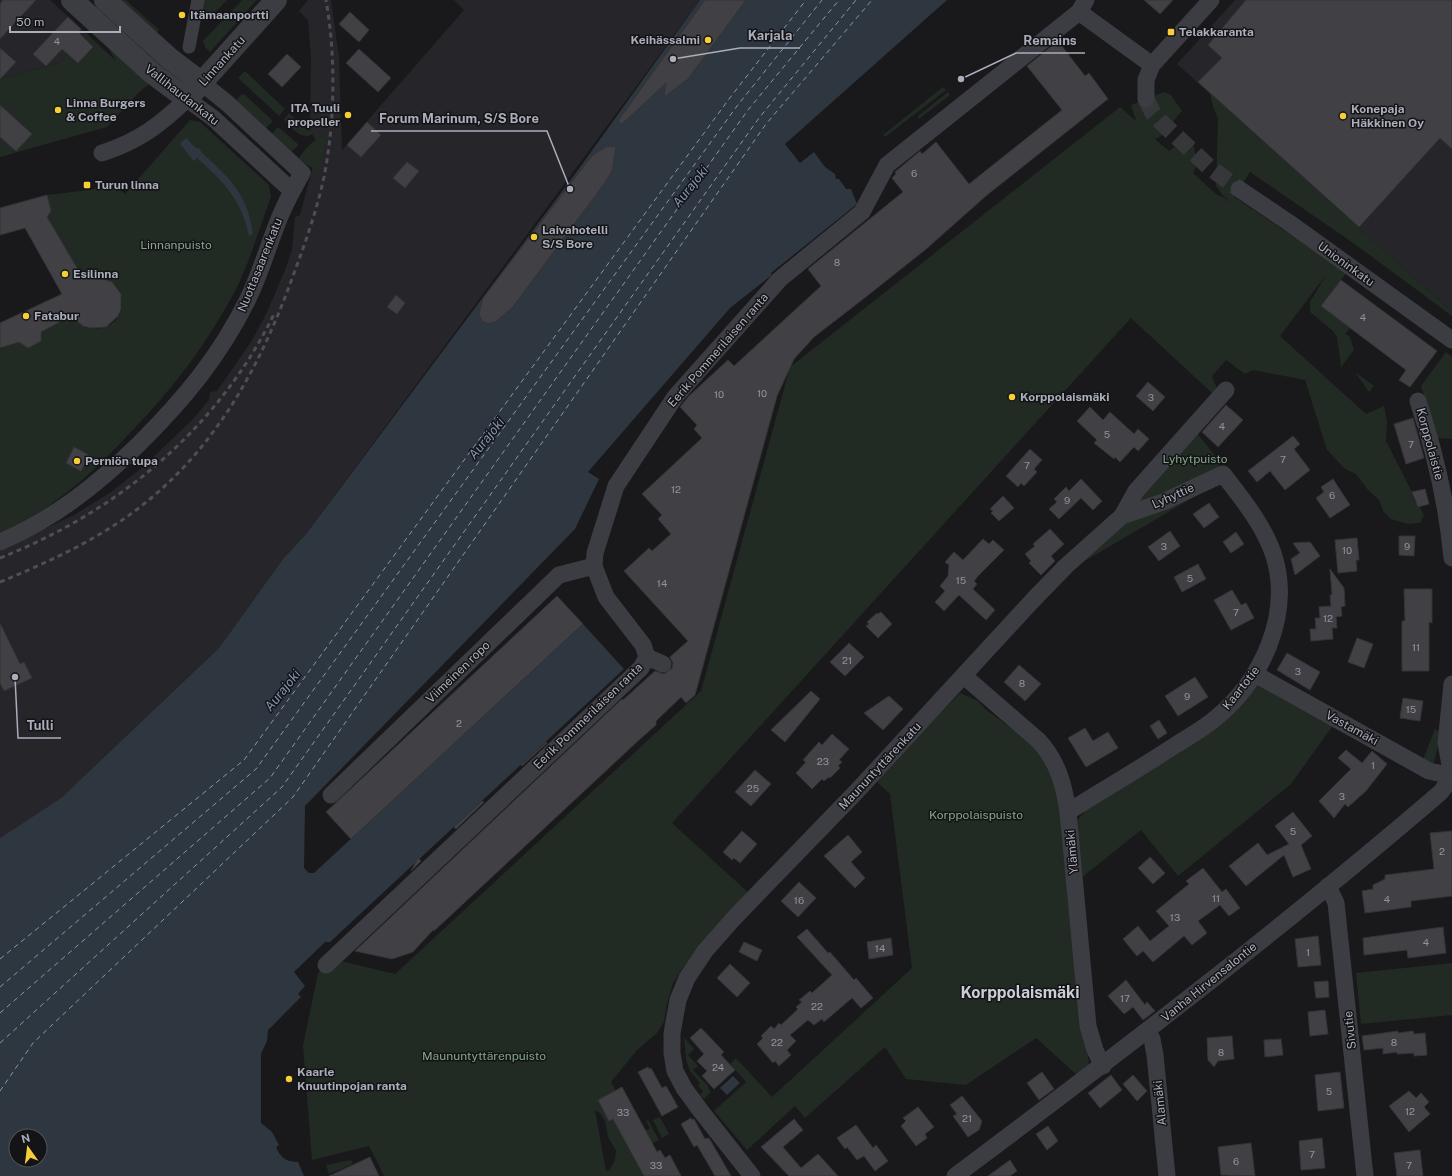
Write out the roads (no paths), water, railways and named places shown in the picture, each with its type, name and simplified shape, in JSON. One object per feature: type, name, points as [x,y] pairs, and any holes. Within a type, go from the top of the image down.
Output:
[{"type":"street","name":"Vallihaudankatu","points":[[72,0],[152,73],[227,103],[302,173]]},
{"type":"street","name":"Vallihaudankatu","points":[[105,0],[169,58],[195,91],[212,118],[292,191]]},
{"type":"street","points":[[189,47],[198,0]]},
{"type":"street","name":"Linnankatu","points":[[102,153],[124,146],[143,136],[166,119],[195,91],[276,0]]},
{"type":"street","points":[[1146,99],[1146,80],[1152,65],[1211,0]]},
{"type":"street","name":"Eerik Pommerilaisen ranta","points":[[326,965],[641,668],[647,657],[643,646],[606,598],[594,566],[595,553],[616,486],[675,397],[740,321],[780,279],[862,212],[887,165],[1082,6],[1152,65]]},
{"type":"street","name":"Nuottasaarenkatu","points":[[0,542],[50,517],[96,484],[180,402],[206,370],[228,336],[248,300],[279,218],[302,173]]},
{"type":"street","name":"Unioninkatu","points":[[1239,189],[1452,340]]},
{"type":"street","name":"Maununtyttärenkatu","points":[[752,1176],[700,1110],[684,1088],[675,1071],[672,1053],[672,1033],[682,990],[697,962],[735,917],[856,792],[1066,566],[1122,516],[1136,491],[1226,390]]},
{"type":"street","name":"Korppolaistie","points":[[1418,401],[1434,453],[1441,484],[1452,558]]},
{"type":"street","name":"Lyhyttie","points":[[1122,516],[1163,502],[1223,474]]},
{"type":"street","name":"Kaartotie","points":[[1068,812],[1216,718],[1255,674],[1269,645],[1275,626],[1278,595],[1277,572],[1274,556],[1263,532],[1223,474]]},
{"type":"street","name":"Viimeinen ropo","points":[[332,795],[559,575],[594,566]]},
{"type":"street","points":[[647,657],[663,664]]},
{"type":"street","name":"Vastamäki","points":[[1255,674],[1429,771],[1452,776]]},
{"type":"street","name":"Ylämäki","points":[[964,676],[1031,733],[1048,751],[1061,777],[1068,812],[1088,1026],[1095,1050],[1103,1066]]},
{"type":"street","points":[[1452,684],[1446,743],[1452,776]]},
{"type":"street","name":"Vanha Hirvensalontie","points":[[955,1176],[1147,1032],[1328,886],[1441,792],[1452,776]]},
{"type":"street","name":"Sivutie","points":[[1328,886],[1336,904],[1365,1176]]},
{"type":"street","name":"Alamäki","points":[[1147,1032],[1152,1039],[1155,1055],[1167,1176]]},
{"type":"water","name":"Aurajoki","points":[[700,0],[947,0],[785,144],[800,163],[814,152],[825,167],[835,174],[836,179],[839,179],[846,189],[851,189],[857,204],[730,308],[588,472],[599,479],[575,529],[305,806],[304,868],[309,873],[314,873],[583,624],[624,669],[330,942],[325,942],[294,972],[305,986],[298,994],[301,997],[268,1030],[267,1041],[261,1054],[261,1123],[272,1132],[279,1145],[276,1147],[279,1154],[287,1160],[298,1162],[304,1176],[0,1176],[0,838],[61,798],[219,648],[283,559],[306,534],[578,170]]},
{"type":"water","points":[[186,138],[196,148],[199,148],[236,188],[247,208],[253,234],[249,236],[246,223],[236,201],[223,183],[197,158],[194,161],[180,144]]},
{"type":"water","points":[[733,1076],[740,1083],[727,1095],[720,1088]]},
{"type":"tunnel","points":[[1146,99],[1153,113],[1160,121],[1208,166],[1239,189]]},
{"type":"railway","points":[[0,582],[83,544],[121,521],[140,507],[180,471],[201,448],[237,397],[252,370],[279,313],[304,245],[321,191],[328,156],[333,89],[333,66],[326,0]]},
{"type":"railway","points":[[0,558],[44,539],[85,516],[125,490],[161,461],[195,428],[225,393],[252,354],[275,312]]},
{"type":"place","name":"Itämaanportti","points":[[182,15]]},
{"type":"place","name":"Telakkaranta","points":[[1171,32]]},
{"type":"place","name":"Keihässalmi","points":[[708,40]]},
{"type":"place","name":"Karjala","points":[[673,59]]},
{"type":"place","name":"Remains","points":[[961,79]]},
{"type":"place","name":"Linna Burgers & Coffee","points":[[58,110]]},
{"type":"place","name":"ITA Tuuli propeller","points":[[348,115]]},
{"type":"place","name":"Konepaja Häkkinen Oy","points":[[1343,116]]},
{"type":"place","name":"Turun linna","points":[[87,185]]},
{"type":"place","name":"Forum Marinum, S/S Bore","points":[[570,189]]},
{"type":"place","name":"Laivahotelli S/S Bore","points":[[534,237]]},
{"type":"place","name":"Esilinna","points":[[65,274]]},
{"type":"place","name":"Fatabur","points":[[26,316]]},
{"type":"place","name":"Korppolaismäki","points":[[1012,397]]},
{"type":"place","name":"Perniön tupa","points":[[77,461]]},
{"type":"place","name":"Tulli","points":[[15,677]]},
{"type":"place","name":"Kaarle Knuutinpojan ranta","points":[[289,1079]]},
{"type":"district","name":"Korppolaismäki","points":[[1020,992]]},
{"type":"park label","name":"Linnanpuisto","points":[[176,245]]},
{"type":"park label","name":"Lyhytpuisto","points":[[1195,459]]},
{"type":"park label","name":"Korppolaispuisto","points":[[976,815]]},
{"type":"park label","name":"Maununtyttärenpuisto","points":[[484,1056]]}]
